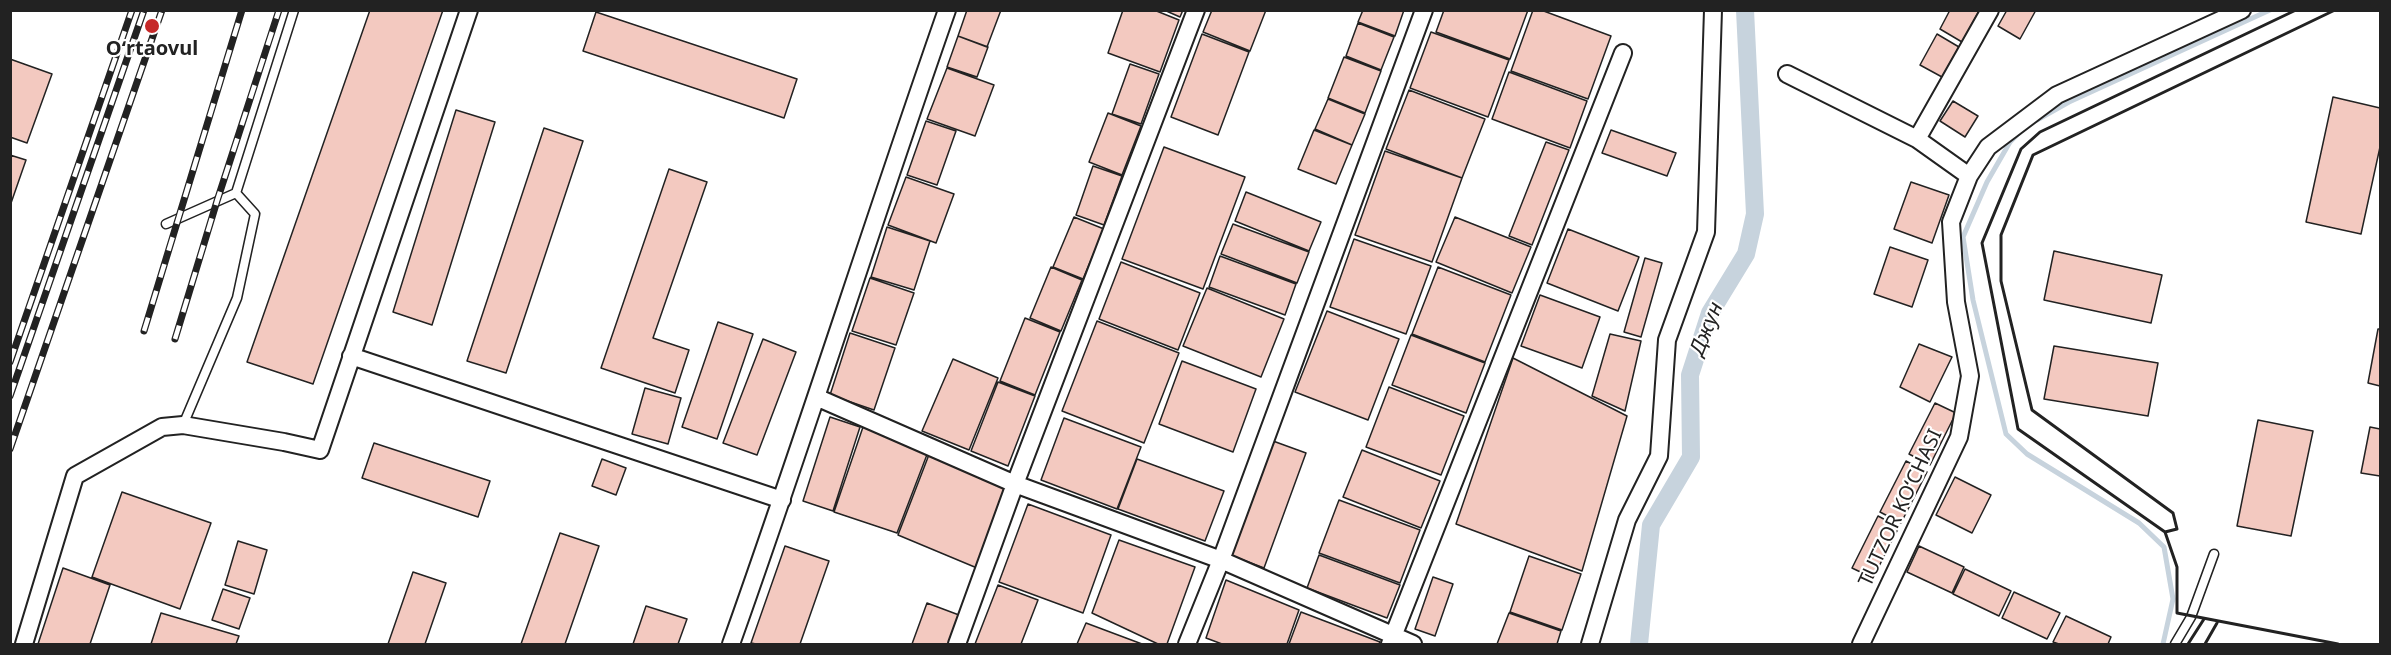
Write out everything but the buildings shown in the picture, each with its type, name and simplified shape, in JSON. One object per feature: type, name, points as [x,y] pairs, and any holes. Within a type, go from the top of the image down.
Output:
[{"type":"street","points":[[24,645],[75,476],[162,427],[183,425],[320,450],[469,10]]},
{"type":"street","points":[[731,645],[782,500],[891,169],[947,10]]},
{"type":"street","points":[[957,645],[1015,484],[1196,10]]},
{"type":"street","points":[[1187,645],[1221,560],[1424,10]]},
{"type":"street","points":[[1590,645],[1627,520],[1659,456],[1667,340],[1706,232],[1713,10]]},
{"type":"street","points":[[1917,139],[1990,10]]},
{"type":"street","name":"TUTZOR KO‘CHASI","points":[[1861,645],[1959,437],[1970,376],[1956,302],[1951,222],[1969,176],[1988,147],[2057,95],[2242,10]]},
{"type":"street","points":[[1392,640],[1623,53]]},
{"type":"street","points":[[1787,74],[1917,139],[1969,176]]},
{"type":"street","points":[[351,356],[782,500]]},
{"type":"street","points":[[816,397],[1015,484],[1221,560],[1392,640],[1413,645]]},
{"type":"lane","points":[[166,224],[236,193],[294,10]]},
{"type":"lane","points":[[183,425],[237,297],[255,214],[236,193]]},
{"type":"lane","points":[[2175,645],[2191,617],[2214,554]]},
{"type":"waterway","name":"Джун","points":[[1639,644],[1651,525],[1691,457],[1690,375],[1710,313],[1746,254],[1755,214],[1745,10]]},
{"type":"waterway","points":[[2037,120],[2069,102],[2270,10]]},
{"type":"waterway","points":[[2020,132],[2010,142],[1987,182],[1963,237],[1973,300],[2006,434],[2027,454],[2139,523],[2164,547],[2173,599],[2163,644]]},
{"type":"railway","points":[[10,362],[132,10]]},
{"type":"railway","points":[[10,396],[144,10]]},
{"type":"railway","points":[[10,449],[162,10]]},
{"type":"railway","points":[[144,331],[242,10]]},
{"type":"railway","points":[[175,339],[279,10]]},
{"type":"wall","points":[[2296,10],[2040,132],[2021,149],[1982,243],[2018,429],[2165,532],[2177,567],[2177,613],[2338,644]]},
{"type":"wall","points":[[2165,532],[2177,529],[2173,513],[2032,410],[2001,281],[2001,235],[2033,155],[2335,10]]},
{"type":"wall","points":[[2188,644],[2204,619]]},
{"type":"wall","points":[[2205,644],[2217,623]]},
{"type":"place","name":"Oʻrtaovul","points":[[152,26]]}]
